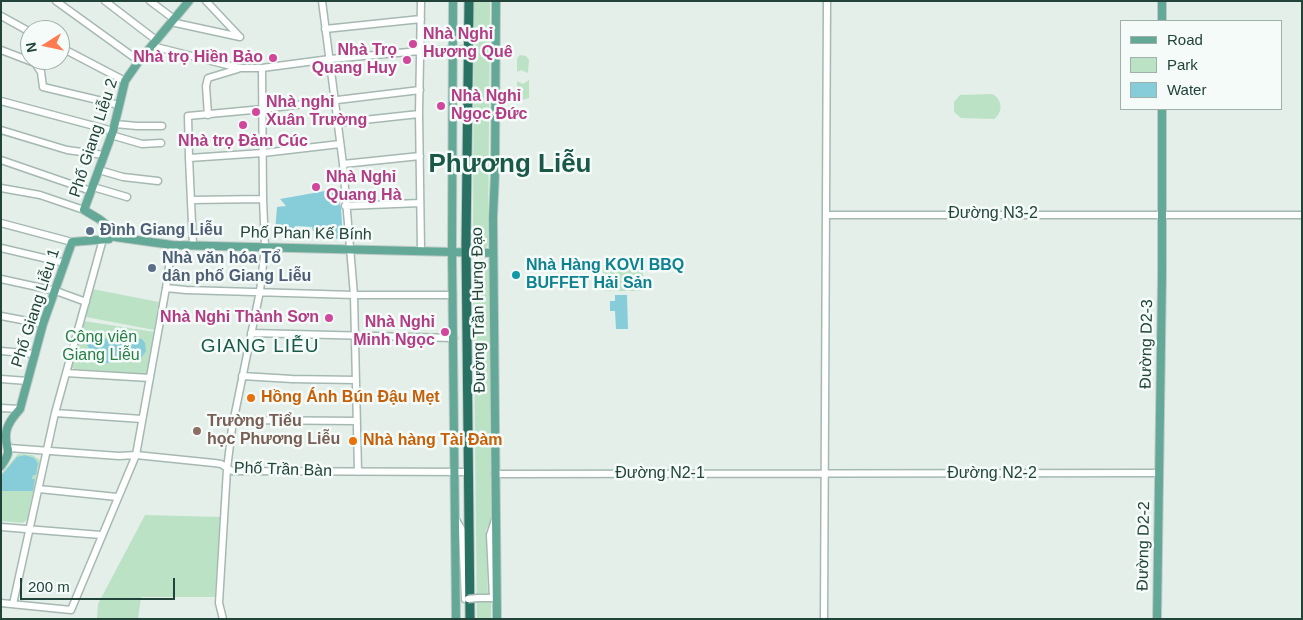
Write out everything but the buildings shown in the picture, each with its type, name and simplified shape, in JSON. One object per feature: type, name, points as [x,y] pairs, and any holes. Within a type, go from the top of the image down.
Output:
[{"type":"highway","name":"Đường Trần Hưng Đạo","points":[[469,1],[467,252],[470,619]]},
{"type":"main road","name":"Phố Giang Liễu 2","points":[[110,236],[99,219],[84,210],[113,130],[125,81],[139,61],[189,1]]},
{"type":"main road","name":"Đường Trần Hưng Đạo","points":[[453,1],[452,251],[456,619]]},
{"type":"main road","name":"Đường Trần Hưng Đạo","points":[[496,1],[493,252],[497,619]]},
{"type":"main road","points":[[1162,1],[1162,20]]},
{"type":"main road","name":"Đường D2-3","points":[[1159,473],[1162,110]]},
{"type":"main road","name":"Phố Phan Kế Bính","points":[[72,242],[110,236],[172,245],[493,252]]},
{"type":"main road","name":"Phố Giang Liễu 1","points":[[9,448],[3,432],[20,409],[43,324],[72,242]]},
{"type":"main road","points":[[2,464],[9,448]]},
{"type":"main road","name":"Đường D2-2","points":[[1157,619],[1159,473]]},
{"type":"street","points":[[56,1],[139,61]]},
{"type":"street","points":[[105,1],[154,43],[239,68],[262,68],[330,59],[420,51],[469,49]]},
{"type":"street","points":[[150,1],[172,20],[240,37],[206,1]]},
{"type":"street","points":[[322,1],[336,123],[343,164],[345,206],[354,295],[358,472]]},
{"type":"street","points":[[421,1],[419,114],[421,250]]},
{"type":"street","points":[[824,619],[827,1]]},
{"type":"street","points":[[1,16],[20,26]]},
{"type":"street","points":[[325,29],[421,19]]},
{"type":"street","points":[[1,50],[35,63],[41,72],[43,87],[118,105]]},
{"type":"street","points":[[70,52],[125,81]]},
{"type":"street","points":[[208,115],[206,86],[208,78],[239,68]]},
{"type":"street","points":[[223,619],[219,604],[227,469],[233,420],[260,291],[266,247],[263,199],[262,68]]},
{"type":"street","points":[[193,245],[188,116],[420,90]]},
{"type":"street","points":[[1,101],[113,130],[142,144],[161,144]]},
{"type":"street","points":[[336,123],[419,114]]},
{"type":"street","points":[[113,130],[136,126],[162,126]]},
{"type":"street","points":[[1,130],[67,150],[104,155]]},
{"type":"street","points":[[189,158],[263,153],[340,144]]},
{"type":"street","points":[[343,164],[420,156]]},
{"type":"street","points":[[1,160],[92,189],[127,197]]},
{"type":"street","points":[[99,170],[123,177],[158,181]]},
{"type":"street","points":[[1,188],[40,195],[84,210]]},
{"type":"street","points":[[191,200],[263,199]]},
{"type":"street","points":[[345,206],[420,203]]},
{"type":"street","name":"Đường N3-2","points":[[826,215],[1302,215]]},
{"type":"street","points":[[1,223],[72,242]]},
{"type":"street","points":[[13,604],[54,414],[86,302],[110,236]]},
{"type":"street","points":[[1,603],[71,610],[136,455],[172,245]]},
{"type":"street","points":[[1,248],[65,263]]},
{"type":"street","points":[[1,280],[56,291],[86,302]]},
{"type":"street","points":[[166,288],[354,295],[453,295]]},
{"type":"street","points":[[1,316],[43,324]]},
{"type":"street","points":[[251,333],[454,338]]},
{"type":"street","points":[[1,351],[36,354]]},
{"type":"street","points":[[66,373],[150,378]]},
{"type":"street","points":[[242,376],[292,380],[356,380]]},
{"type":"street","points":[[1,379],[28,381]]},
{"type":"street","points":[[1,408],[20,409]]},
{"type":"street","points":[[54,414],[142,419]]},
{"type":"street","points":[[233,420],[357,422]]},
{"type":"street","name":"Phố Trần Bàn","points":[[9,448],[119,456],[136,455],[214,463],[221,464],[232,471],[469,472]]},
{"type":"street","name":"Đường N2-2","points":[[825,475],[1159,473]]},
{"type":"street","name":"Đường N2-1","points":[[496,474],[825,475]]},
{"type":"street","points":[[39,489],[117,497]]},
{"type":"street","points":[[455,518],[462,530],[465,599],[493,598],[490,535],[495,519]]},
{"type":"street","points":[[1,526],[102,535]]},
{"type":"green space","points":[[474,1],[490,1],[488,245],[486,248],[474,248],[473,242]]},
{"type":"green space","points":[[520,55],[526,56],[529,60],[528,73],[521,70],[517,72],[517,58]]},
{"type":"green space","points":[[529,80],[529,98],[522,100],[517,92],[517,81],[523,84]]},
{"type":"green space","points":[[992,94],[996,96],[1000,103],[999,113],[994,119],[961,118],[954,112],[954,102],[960,95]]},
{"type":"green space","points":[[481,259],[488,261],[489,264],[491,522],[486,530],[488,602],[491,602],[491,619],[477,619],[473,262]]},
{"type":"green space","points":[[643,267],[643,291],[603,291],[603,268]]},
{"type":"green space","points":[[92,289],[159,302],[154,330],[86,317]]},
{"type":"green space","name":"Công viên Giang Liễu","points":[[84,321],[155,332],[147,374],[74,369],[71,367]]},
{"type":"green space","points":[[18,454],[32,455],[40,460],[27,520],[22,523],[1,521],[1,474]]},
{"type":"green space","points":[[145,515],[220,517],[215,597],[141,597],[138,619],[97,619],[98,604]]},
{"type":"water","points":[[336,189],[341,208],[343,239],[315,238],[316,231],[313,231],[312,227],[295,226],[294,230],[275,231],[277,207],[286,206],[280,199]]},
{"type":"water","points":[[615,295],[627,295],[628,329],[616,329],[615,311],[610,311],[610,301],[615,301]]},
{"type":"water","points":[[95,331],[106,339],[121,342],[133,338],[142,339],[145,343],[146,351],[139,361],[127,357],[117,357],[112,361],[100,363],[94,358],[87,343],[86,336]]},
{"type":"water","points":[[25,455],[34,458],[38,463],[36,475],[33,475],[32,479],[35,479],[33,491],[1,491],[1,476],[17,457]]},
{"type":"place","name":"Nhà Nghỉ Hương Quê","points":[[413,44]]},
{"type":"place","name":"Nhà trọ Hiền Bảo","points":[[273,58]]},
{"type":"place","name":"Nhà Trọ Quang Huy","points":[[407,60]]},
{"type":"place","name":"Nhà Nghỉ Ngọc Đức","points":[[441,106]]},
{"type":"place","name":"Nhà nghỉ Xuân Trường","points":[[256,112]]},
{"type":"place","name":"Nhà trọ Đảm Cúc","points":[[243,125]]},
{"type":"place","name":"Nhà Nghỉ Quang Hà","points":[[316,187]]},
{"type":"place","name":"Đình Giang Liễu","points":[[90,231]]},
{"type":"place","name":"Nhà văn hóa Tổ dân phố Giang Liễu","points":[[152,268]]},
{"type":"place","name":"Nhà Hàng KOVI BBQ BUFFET Hải Sản","points":[[516,275]]},
{"type":"place","name":"Nhà Nghỉ Thành Sơn","points":[[329,318]]},
{"type":"place","name":"Nhà Nghỉ Minh Ngọc","points":[[445,332]]},
{"type":"place","name":"Hồng Ánh Bún Đậu Mẹt","points":[[251,398]]},
{"type":"place","name":"Trường Tiểu học Phương Liễu","points":[[197,431]]},
{"type":"place","name":"Nhà hàng Tài Đàm","points":[[353,441]]},
{"type":"district","name":"Phương Liễu","points":[[510,165]]},
{"type":"district","name":"GIANG LIỄU","points":[[260,347]]}]
